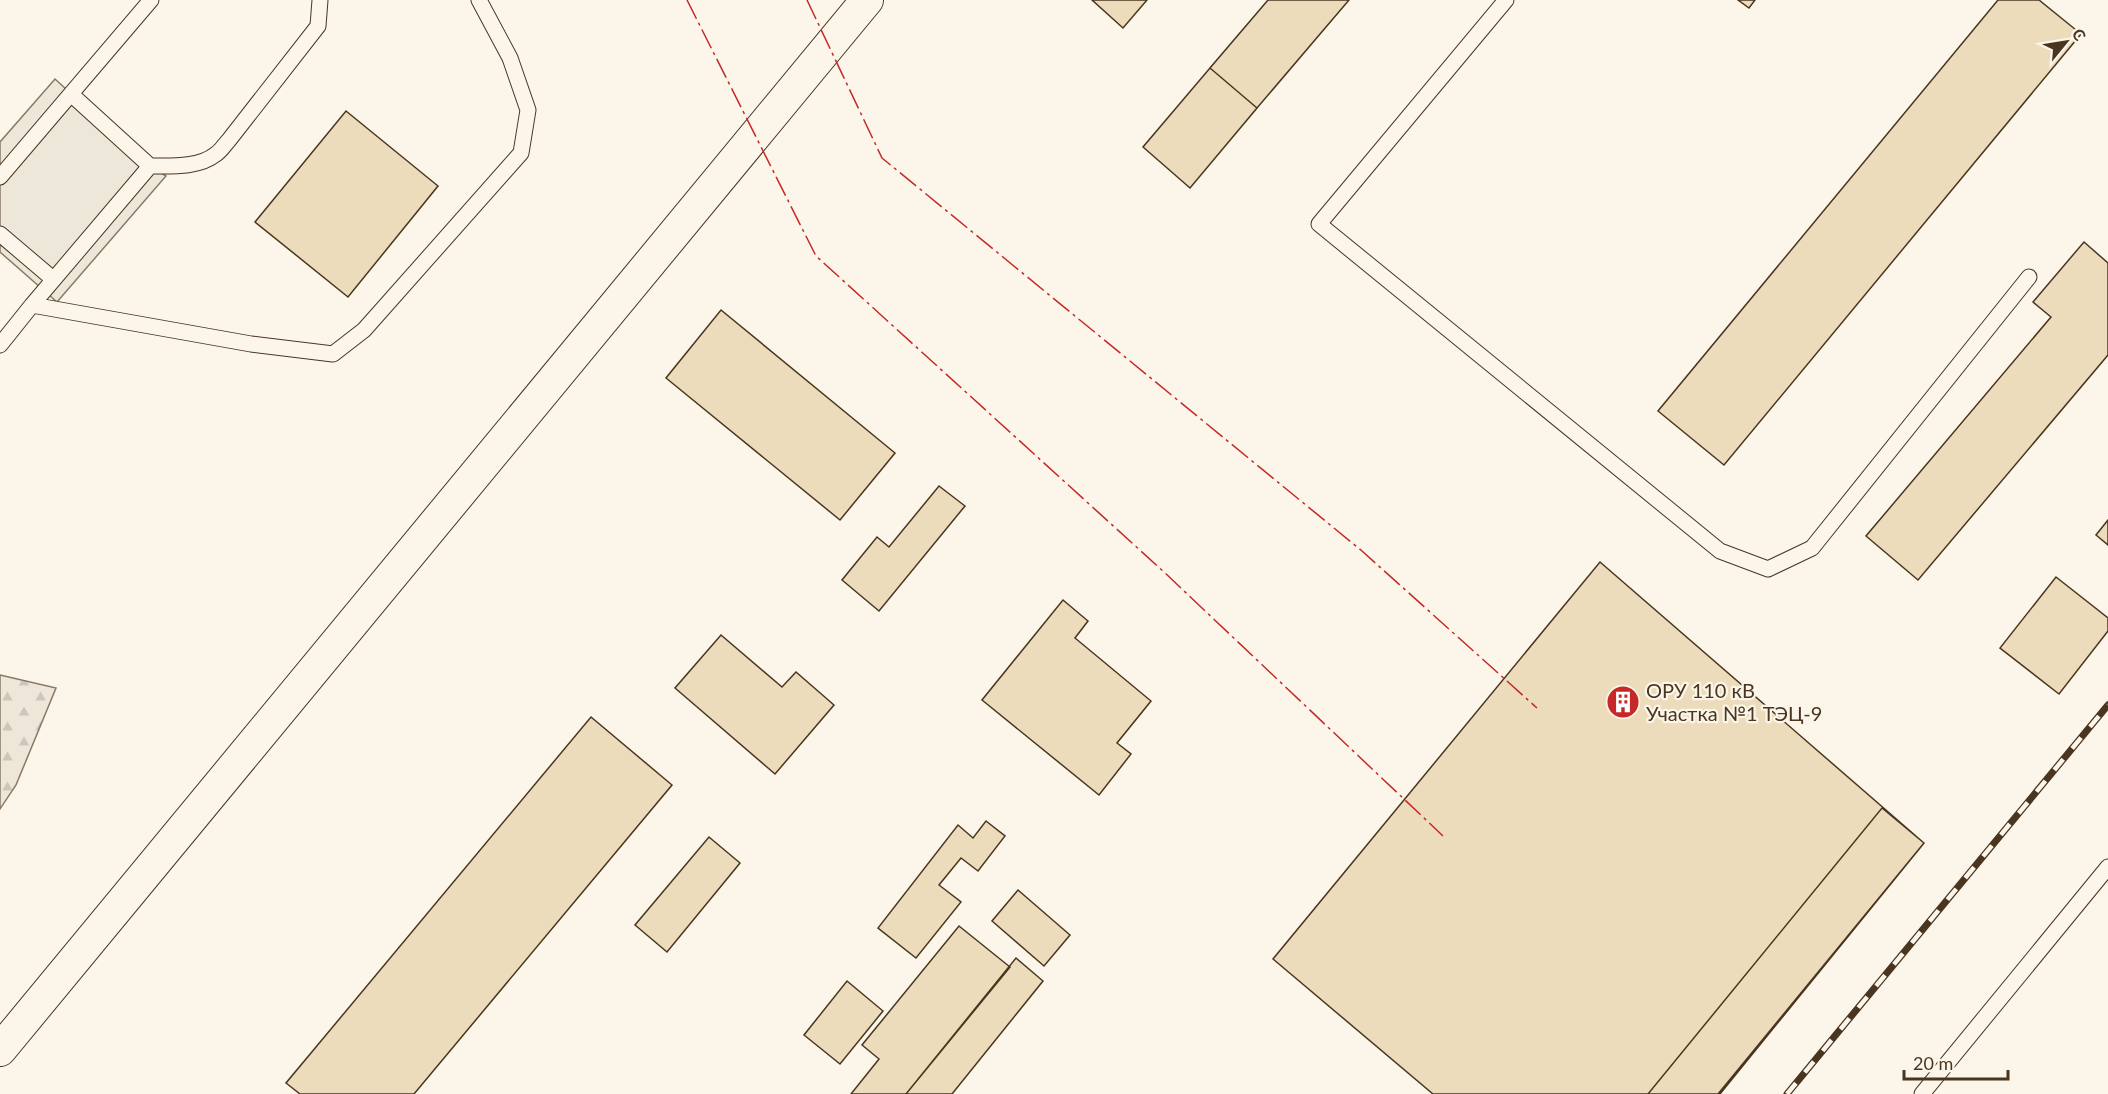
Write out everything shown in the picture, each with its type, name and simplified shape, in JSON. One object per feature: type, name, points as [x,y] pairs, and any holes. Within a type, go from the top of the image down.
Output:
[{"type":"street","points":[[0,1050],[867,0]]},
{"type":"lane","points":[[0,177],[151,0]]},
{"type":"lane","points":[[72,95],[150,166],[201,162],[216,154],[318,26],[320,0]]},
{"type":"lane","points":[[32,304],[251,344],[333,354],[364,330],[520,153],[528,110],[510,58],[479,0]]},
{"type":"lane","points":[[1506,0],[1319,224],[1720,551],[1768,569],[1812,548],[2029,277]]},
{"type":"lane","points":[[0,345],[32,304],[150,166]]},
{"type":"lane","points":[[0,234],[53,279]]},
{"type":"lane","points":[[1922,1094],[2108,867]]},
{"type":"green space","points":[[0,675],[56,688],[16,785],[0,809]]},
{"type":"shaded area","points":[[55,79],[150,166],[166,176],[57,302],[0,252],[0,142]]},
{"type":"building","points":[[1092,0],[1147,0],[1123,28]]},
{"type":"building","points":[[1268,0],[1349,0],[1257,108],[1210,68]]},
{"type":"building","points":[[1738,0],[1755,0],[1749,8]]},
{"type":"building","points":[[1998,0],[2039,0],[2081,34],[1724,465],[1658,411]]},
{"type":"building","points":[[1210,68],[1257,108],[1190,188],[1143,147]]},
{"type":"building","points":[[346,111],[438,186],[348,297],[255,222]]},
{"type":"building","points":[[2084,242],[2108,263],[2108,355],[1918,580],[1866,536],[2051,317],[2033,302]]},
{"type":"building","points":[[721,310],[895,453],[840,520],[666,378]]},
{"type":"building","points":[[939,486],[965,506],[879,611],[842,580],[877,537],[889,547]]},
{"type":"building","points":[[2108,520],[2108,545],[2096,535]]},
{"type":"building","name":"ОРУ 110 кВ Участка №1 ТЭЦ-9","points":[[1600,562],[1924,843],[1720,1094],[1433,1094],[1273,959]]},
{"type":"building","points":[[2056,577],[2108,618],[2108,631],[2059,694],[2000,648]]},
{"type":"building","points":[[1063,600],[1088,621],[1075,638],[1151,701],[1117,743],[1131,754],[1099,795],[982,700]]},
{"type":"building","points":[[721,635],[782,687],[796,672],[834,705],[775,774],[675,688]]},
{"type":"building","points":[[591,717],[672,785],[414,1094],[300,1094],[286,1083]]},
{"type":"building","points":[[1882,808],[1924,843],[1718,1094],[1648,1094]]},
{"type":"building","points":[[986,821],[1005,836],[978,871],[961,858],[939,885],[961,902],[916,958],[878,928],[958,825],[973,838]]},
{"type":"building","points":[[709,837],[740,863],[667,952],[635,925]]},
{"type":"building","points":[[1018,890],[1070,935],[1044,966],[992,921]]},
{"type":"building","points":[[959,926],[1010,967],[906,1094],[851,1094],[879,1059],[862,1045]]},
{"type":"building","points":[[1016,958],[1043,981],[952,1094],[906,1094]]},
{"type":"building","points":[[847,981],[883,1011],[840,1064],[804,1035]]},
{"type":"railway","points":[[1787,1094],[2108,705]]},
{"type":"power","points":[[687,0],[816,256],[1164,572],[1443,836]]},
{"type":"power","points":[[807,0],[882,158],[1362,551],[1537,708]]},
{"type":"place","name":"ОРУ 110 кВ Участка №1 ТЭЦ-9","points":[[1623,702]]}]
